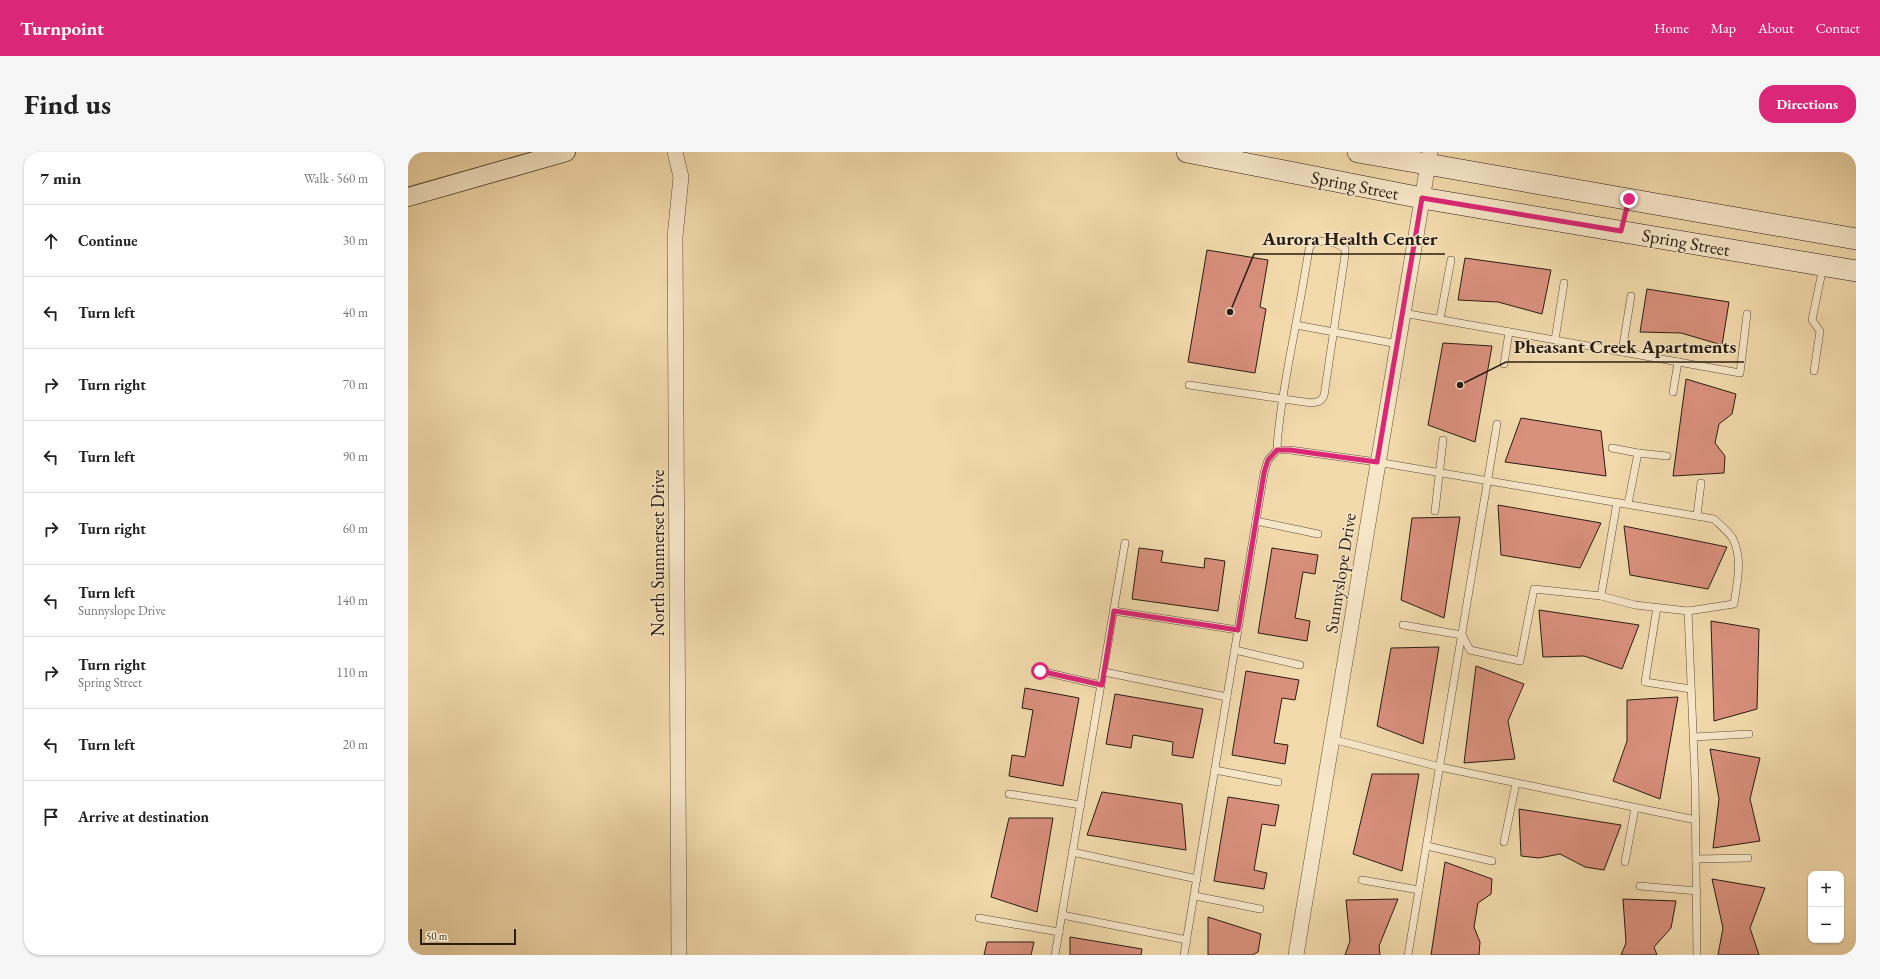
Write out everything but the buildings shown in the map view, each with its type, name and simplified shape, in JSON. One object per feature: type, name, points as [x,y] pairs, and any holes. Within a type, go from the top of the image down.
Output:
[{"type":"main road","name":"Spring Street","points":[[1187,152],[1422,198],[1856,271]]},
{"type":"main road","name":"Spring Street","points":[[1358,152],[1429,158],[1629,199],[1856,239]]},
{"type":"main road","points":[[1621,231],[1629,199]]},
{"type":"street","points":[[408,197],[566,152]]},
{"type":"street","name":"North Summerset Drive","points":[[675,152],[681,177],[675,237],[679,955]]},
{"type":"street","name":"Sunnyslope Drive","points":[[1296,955],[1377,462],[1429,158]]},
{"type":"lane","points":[[1184,955],[1256,520],[1268,460],[1277,450],[1278,425],[1282,399],[1309,249],[1312,243],[1318,240],[1340,244],[1345,249],[1324,396],[1320,401],[1312,403],[1282,399],[1189,385]]},
{"type":"lane","points":[[1440,319],[1451,260]]},
{"type":"lane","points":[[1814,371],[1820,331],[1812,320],[1823,265]]},
{"type":"lane","points":[[1555,340],[1564,283]]},
{"type":"lane","points":[[1622,352],[1631,296]]},
{"type":"lane","points":[[1403,313],[1740,373],[1747,314]]},
{"type":"lane","points":[[1296,326],[1398,344]]},
{"type":"lane","points":[[1504,364],[1509,332]]},
{"type":"lane","points":[[1673,392],[1678,362]]},
{"type":"lane","points":[[1408,955],[1497,424]]},
{"type":"lane","points":[[1434,511],[1443,440]]},
{"type":"lane","points":[[1612,448],[1638,453],[1667,456]]},
{"type":"lane","points":[[1277,450],[1290,450],[1377,462],[1714,519],[1733,538],[1739,554],[1738,582],[1734,604],[1688,611],[1635,605],[1601,596],[1534,589],[1520,661],[1470,650],[1462,635]]},
{"type":"lane","points":[[1628,504],[1638,453]]},
{"type":"lane","points":[[1697,516],[1701,483]]},
{"type":"lane","points":[[1601,596],[1617,502]]},
{"type":"lane","points":[[1256,520],[1318,534]]},
{"type":"lane","points":[[1055,955],[1125,543]]},
{"type":"lane","points":[[1657,607],[1645,682],[1692,689]]},
{"type":"lane","points":[[1114,611],[1238,630]]},
{"type":"lane","points":[[1688,611],[1694,737],[1697,955]]},
{"type":"lane","points":[[1403,625],[1462,635]]},
{"type":"lane","points":[[1235,650],[1300,665]]},
{"type":"lane","points":[[1040,671],[1102,685]]},
{"type":"lane","points":[[1104,672],[1227,697]]},
{"type":"lane","points":[[1694,737],[1749,734]]},
{"type":"lane","points":[[1332,739],[1440,767],[1696,820]]},
{"type":"lane","points":[[1215,770],[1278,782]]},
{"type":"lane","points":[[1504,842],[1516,783]]},
{"type":"lane","points":[[1009,794],[1081,805]]},
{"type":"lane","points":[[1624,862],[1635,808]]},
{"type":"lane","points":[[1427,846],[1492,861]]},
{"type":"lane","points":[[1072,852],[1197,878]]},
{"type":"lane","points":[[1696,859],[1748,858]]},
{"type":"lane","points":[[1362,880],[1419,890]]},
{"type":"lane","points":[[1640,886],[1696,891]]},
{"type":"lane","points":[[1194,896],[1260,909]]},
{"type":"lane","points":[[1062,915],[1187,940]]},
{"type":"lane","points":[[980,918],[1058,932]]},
{"type":"place","name":"Aurora Health Center","points":[[1230,312]]},
{"type":"place","name":"Pheasant Creek Apartments","points":[[1460,385]]},
{"type":"route","points":[[1040,671],[1102,685],[1114,611],[1238,630],[1264,473],[1268,460],[1277,450],[1290,450],[1377,462],[1422,198],[1621,231],[1629,199]]}]
